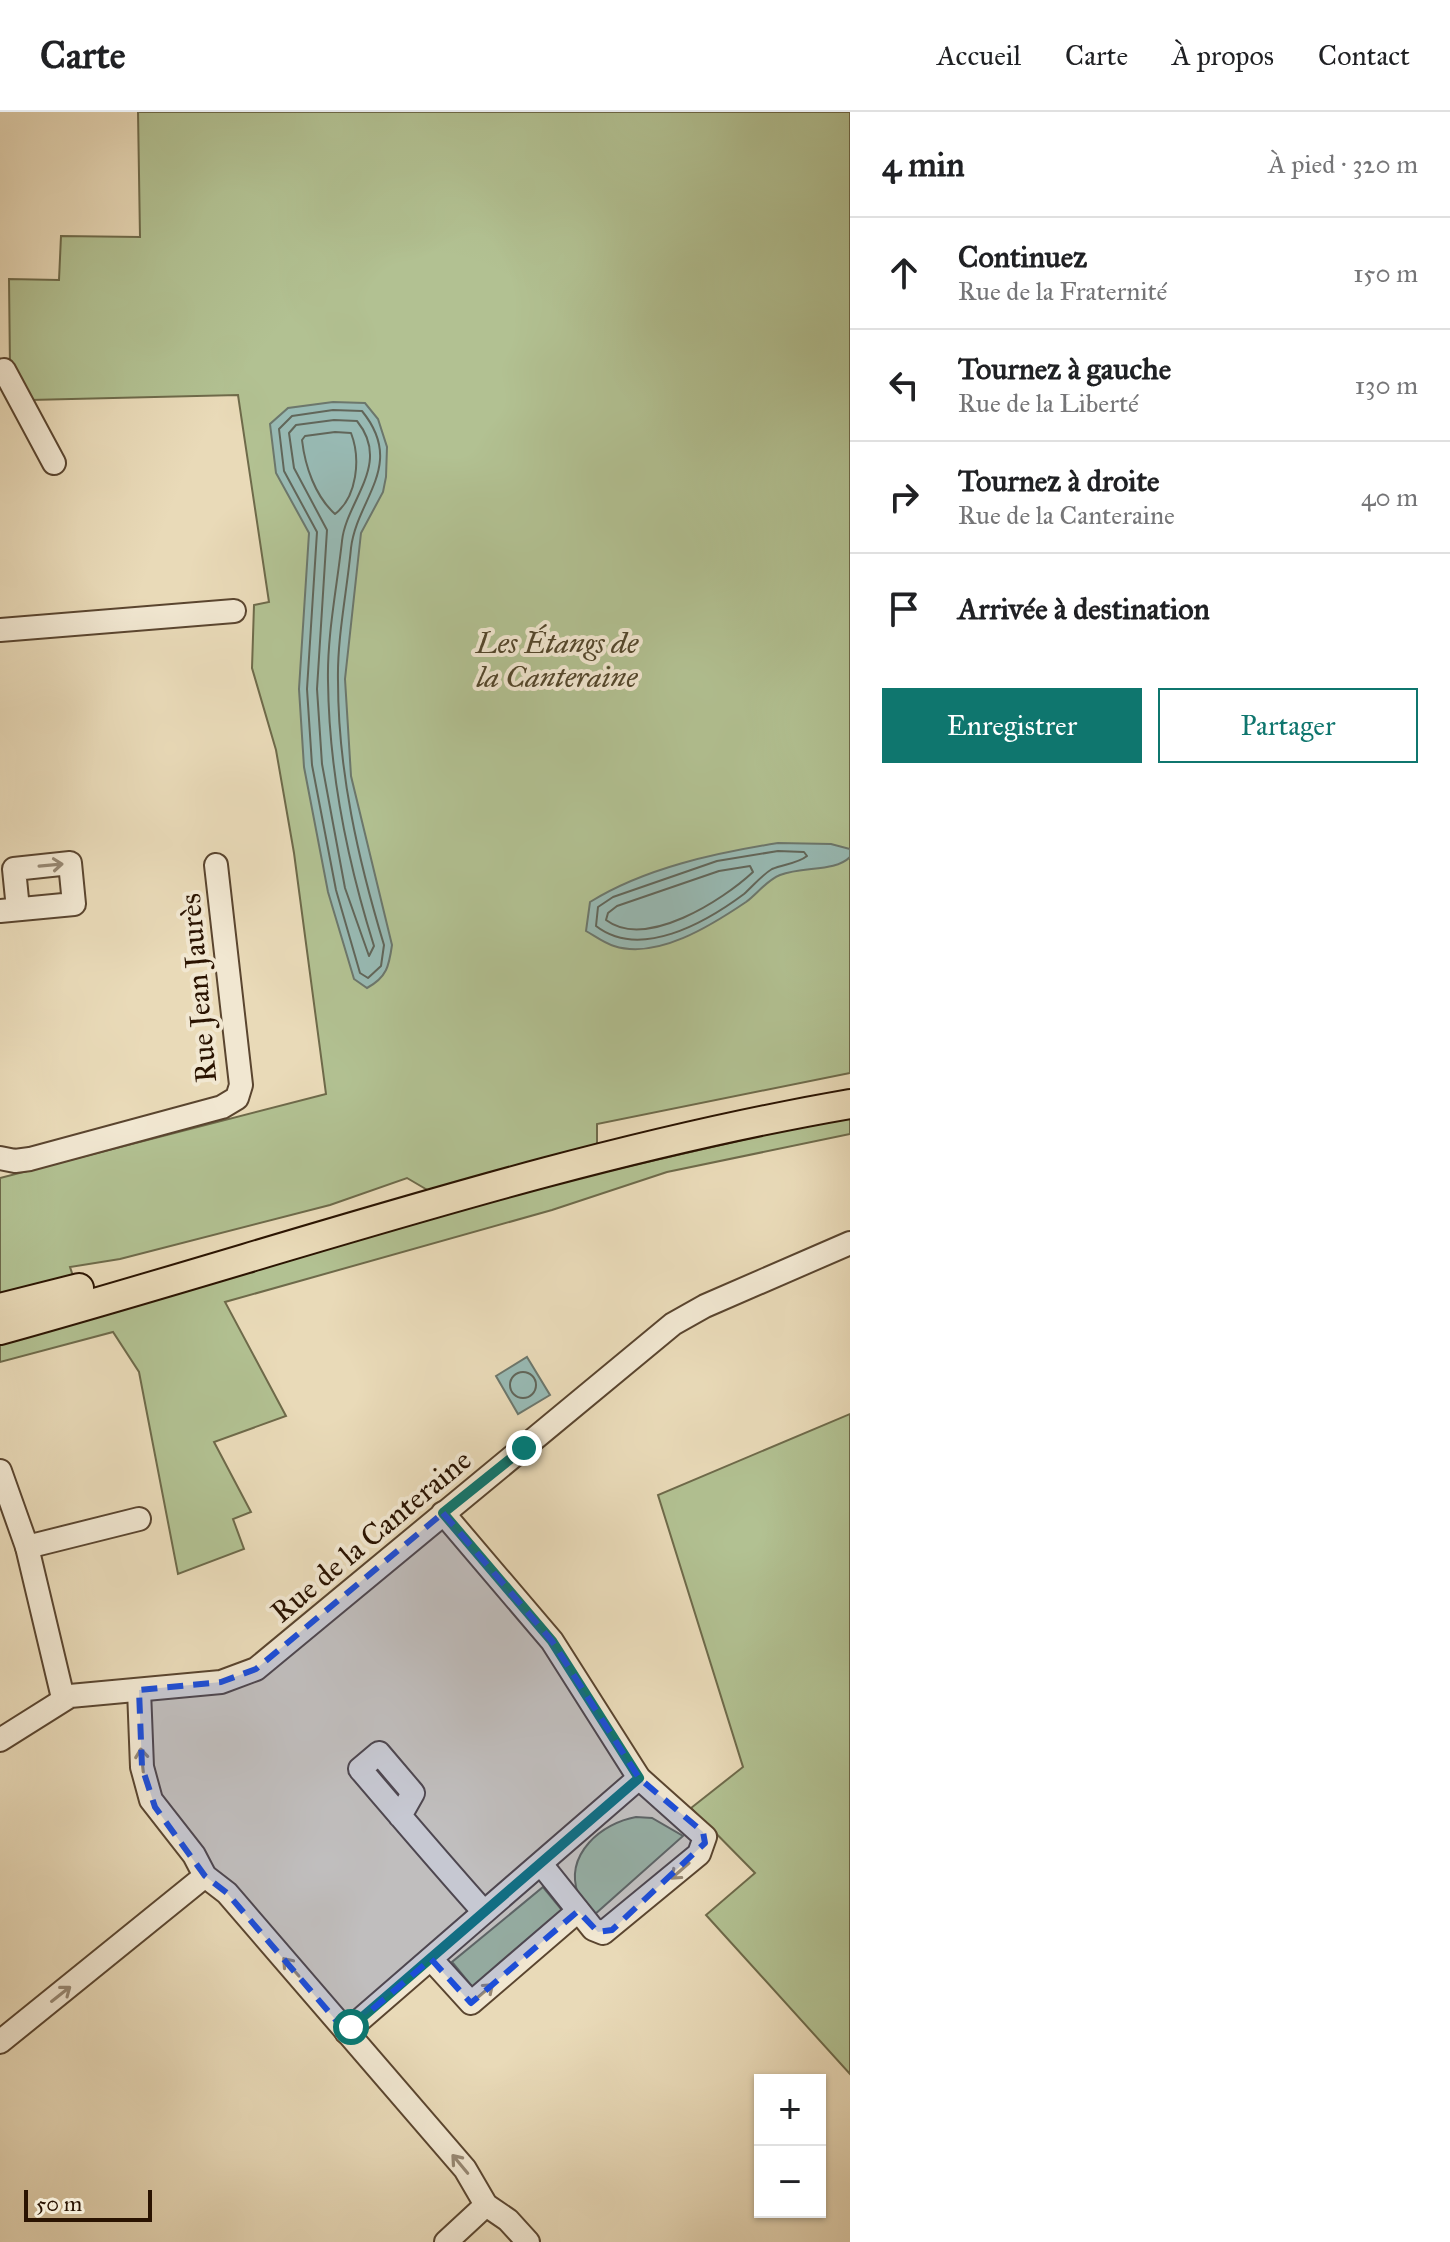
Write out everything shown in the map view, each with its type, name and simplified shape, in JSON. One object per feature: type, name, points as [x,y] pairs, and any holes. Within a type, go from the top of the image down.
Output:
[{"type":"main road","points":[[0,1308],[353,1225],[680,1139],[850,1104]]},
{"type":"main road","points":[[0,1330],[353,1225]]},
{"type":"street","points":[[0,371],[4,370],[54,463]]},
{"type":"street","points":[[0,630],[234,611]]},
{"type":"street","name":"Rue Jean Jaurès","points":[[0,1158],[15,1161],[30,1159],[222,1107],[237,1098],[241,1085],[216,865]]},
{"type":"street","name":"Rue de la Canteraine","points":[[63,1698],[221,1682],[256,1669],[687,1315],[850,1243]]},
{"type":"street","points":[[0,1471],[27,1547],[63,1698],[0,1740]]},
{"type":"street","points":[[443,1513],[552,1641],[639,1778],[703,1832],[703,1849],[607,1932],[593,1929],[541,1864]]},
{"type":"street","points":[[27,1547],[139,1519]]},
{"type":"street","points":[[139,1690],[142,1767],[148,1793],[163,1818],[194,1855],[205,1876],[227,1893],[476,2183],[486,2205],[508,2220],[528,2242]]},
{"type":"street","points":[[346,2032],[639,1778]]},
{"type":"street","points":[[400,1816],[484,1912]]},
{"type":"street","points":[[0,2042],[205,1876]]},
{"type":"street","points":[[431,1959],[471,2003],[578,1911]]},
{"type":"street","points":[[446,2242],[486,2205]]},
{"type":"highlighted area","points":[[443,1513],[552,1641],[639,1778],[703,1832],[705,1843],[612,1930],[598,1932],[578,1911],[471,2003],[431,1959],[346,2032],[227,1893],[205,1876],[155,1807],[142,1767],[139,1690],[221,1682],[256,1669]]},
{"type":"green space","name":"Les Étangs de la Canteraine","points":[[138,112],[850,112],[850,1073],[597,1124],[597,1150],[436,1195],[407,1178],[330,1205],[120,1259],[70,1267],[74,1279],[0,1296],[0,1178],[326,1094],[294,853],[276,750],[252,668],[254,605],[269,602],[238,395],[30,400],[10,367],[9,279],[59,280],[61,236],[140,237]]},
{"type":"green space","points":[[850,1115],[850,1134],[667,1172],[552,1210],[225,1302],[286,1416],[214,1442],[251,1512],[233,1519],[244,1549],[178,1574],[139,1372],[113,1332],[0,1362],[0,1344],[260,1262],[508,1194]]},
{"type":"green space","points":[[850,1414],[850,2074],[706,1915],[755,1873],[691,1808],[743,1767],[658,1495]]},
{"type":"green space","points":[[652,1818],[683,1836],[594,1915],[578,1894],[575,1879],[581,1854],[599,1833],[623,1820]]},
{"type":"green space","points":[[543,1887],[566,1915],[475,1990],[452,1962]]},
{"type":"water","points":[[333,402],[365,403],[378,419],[387,447],[383,492],[361,533],[345,679],[351,776],[392,945],[386,970],[379,980],[367,988],[354,979],[328,892],[304,767],[299,689],[309,533],[276,473],[270,424],[288,408]]},
{"type":"water","points":[[778,843],[831,844],[850,849],[850,857],[836,865],[775,877],[717,921],[666,944],[631,949],[610,945],[586,931],[590,902],[611,890],[681,864]]},
{"type":"water","points":[[527,1357],[550,1395],[518,1414],[496,1376]]},
{"type":"route","points":[[351,2027],[639,1778],[552,1641],[443,1513],[524,1448]]}]
